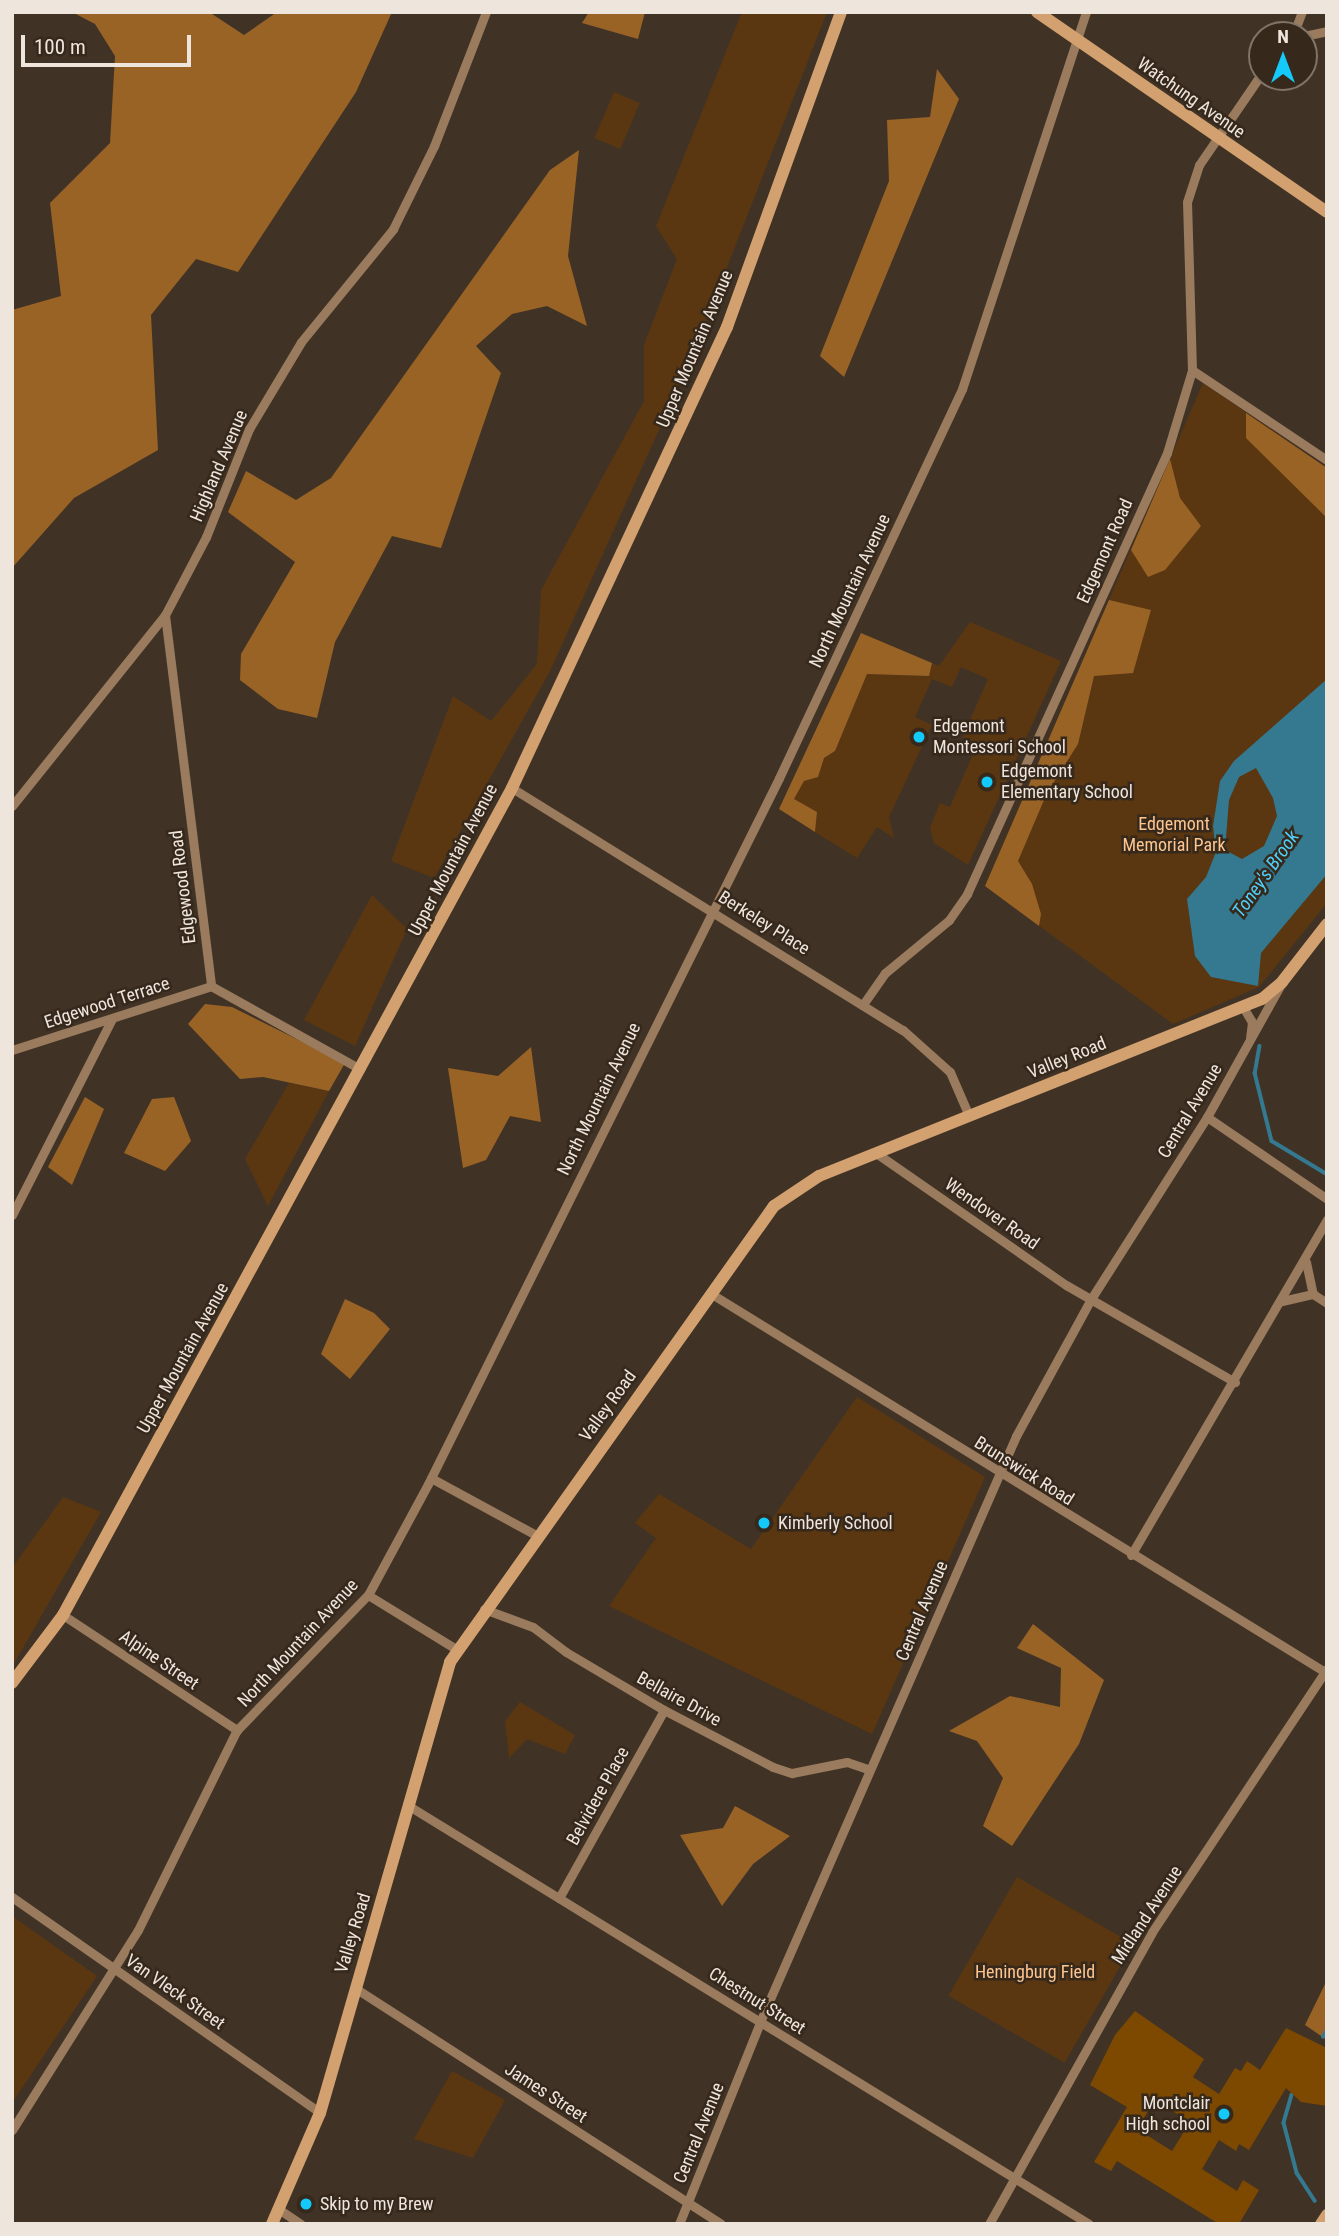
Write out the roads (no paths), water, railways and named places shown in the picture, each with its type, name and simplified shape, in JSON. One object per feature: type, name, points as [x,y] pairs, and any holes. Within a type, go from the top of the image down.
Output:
[{"type":"street","name":"Highland Avenue","points":[[12,806],[165,615],[206,537],[249,429],[301,342],[393,229],[434,146],[486,12]]},
{"type":"street","name":"Upper Mountain Avenue","points":[[12,1682],[63,1615],[512,788],[727,327],[841,12]]},
{"type":"street","name":"Watchung Avenue","points":[[1037,12],[1327,212]]},
{"type":"street","name":"North Mountain Avenue","points":[[12,2130],[115,1969],[237,1730],[368,1595],[431,1478],[710,909],[779,778],[962,389],[1086,12]]},
{"type":"street","name":"Edgemont Road","points":[[864,1003],[885,973],[949,920],[967,894],[1167,453],[1192,369],[1187,202],[1216,136],[1249,91]]},
{"type":"street","points":[[1192,369],[1327,460]]},
{"type":"street","name":"Edgewood Road","points":[[165,615],[211,986]]},
{"type":"street","name":"Berkeley Place","points":[[512,788],[864,1003],[943,1064],[969,1116]]},
{"type":"street","name":"Valley Road","points":[[272,2224],[320,2113],[456,1649],[710,1293],[792,1189],[1243,1007],[1282,982],[1327,924]]},
{"type":"street","name":"Central Avenue","points":[[679,2224],[760,2022],[998,1474],[1091,1299],[1207,1117],[1282,982]]},
{"type":"street","points":[[211,986],[360,1069]]},
{"type":"street","name":"Edgewood Terrace","points":[[12,1050],[211,986]]},
{"type":"street","points":[[1243,1007],[1252,1022],[1250,1040]]},
{"type":"street","points":[[12,1215],[112,1019]]},
{"type":"street","points":[[1207,1117],[1327,1199]]},
{"type":"street","name":"Wendover Road","points":[[876,1153],[1091,1299],[1235,1382]]},
{"type":"street","points":[[1132,1555],[1306,1262],[1327,1219]]},
{"type":"street","points":[[1306,1262],[1313,1294],[1327,1303]]},
{"type":"street","name":"Brunswick Road","points":[[710,1293],[998,1474],[1326,1671]]},
{"type":"street","points":[[1282,1301],[1313,1294]]},
{"type":"street","points":[[431,1478],[536,1535]]},
{"type":"street","points":[[368,1595],[456,1649]]},
{"type":"street","name":"Bellaire Drive","points":[[484,1609],[533,1627],[566,1653],[664,1710],[792,1773],[847,1762],[870,1770]]},
{"type":"street","name":"Alpine Street","points":[[63,1615],[237,1730]]},
{"type":"street","name":"Midland Avenue","points":[[989,2224],[1152,1932],[1326,1671]]},
{"type":"street","name":"Belvidere Place","points":[[559,1898],[664,1710]]},
{"type":"street","name":"Chestnut Street","points":[[409,1805],[1088,2224]]},
{"type":"street","name":"Van Vleck Street","points":[[12,1897],[320,2113]]},
{"type":"street","name":"James Street","points":[[355,1988],[721,2224]]},
{"type":"street","points":[[279,2210],[301,2224]]},
{"type":"street","points":[[1321,2224],[1327,2215]]},
{"type":"water","points":[[1327,679],[1327,874],[1261,953],[1258,986],[1211,977],[1195,956],[1187,899],[1206,877],[1216,852],[1213,826],[1220,781],[1234,761]],"holes":[[[1256,768],[1273,798],[1277,816],[1264,846],[1242,859],[1225,850],[1229,800],[1239,777]]]},
{"type":"waterway","name":"Toney's Brook","points":[[1260,1046],[1255,1073],[1272,1141],[1327,1174]]},
{"type":"waterway","name":"Toney's Brook","points":[[1323,2037],[1327,2030]]},
{"type":"waterway","name":"Toney's Brook","points":[[1292,2095],[1284,2123],[1297,2173],[1315,2201]]},
{"type":"place","name":"Edgemont Montessori School","points":[[919,737]]},
{"type":"place","name":"Edgemont Elementary School","points":[[987,782]]},
{"type":"place","name":"Kimberly School","points":[[764,1523]]},
{"type":"place","name":"Montclair High school","points":[[1224,2114]]},
{"type":"place","name":"Skip to my Brew","points":[[306,2204]]},
{"type":"park label","name":"Edgemont Memorial Park","points":[[1174,835]]},
{"type":"park label","name":"Heningburg Field","points":[[1035,1972]]}]
